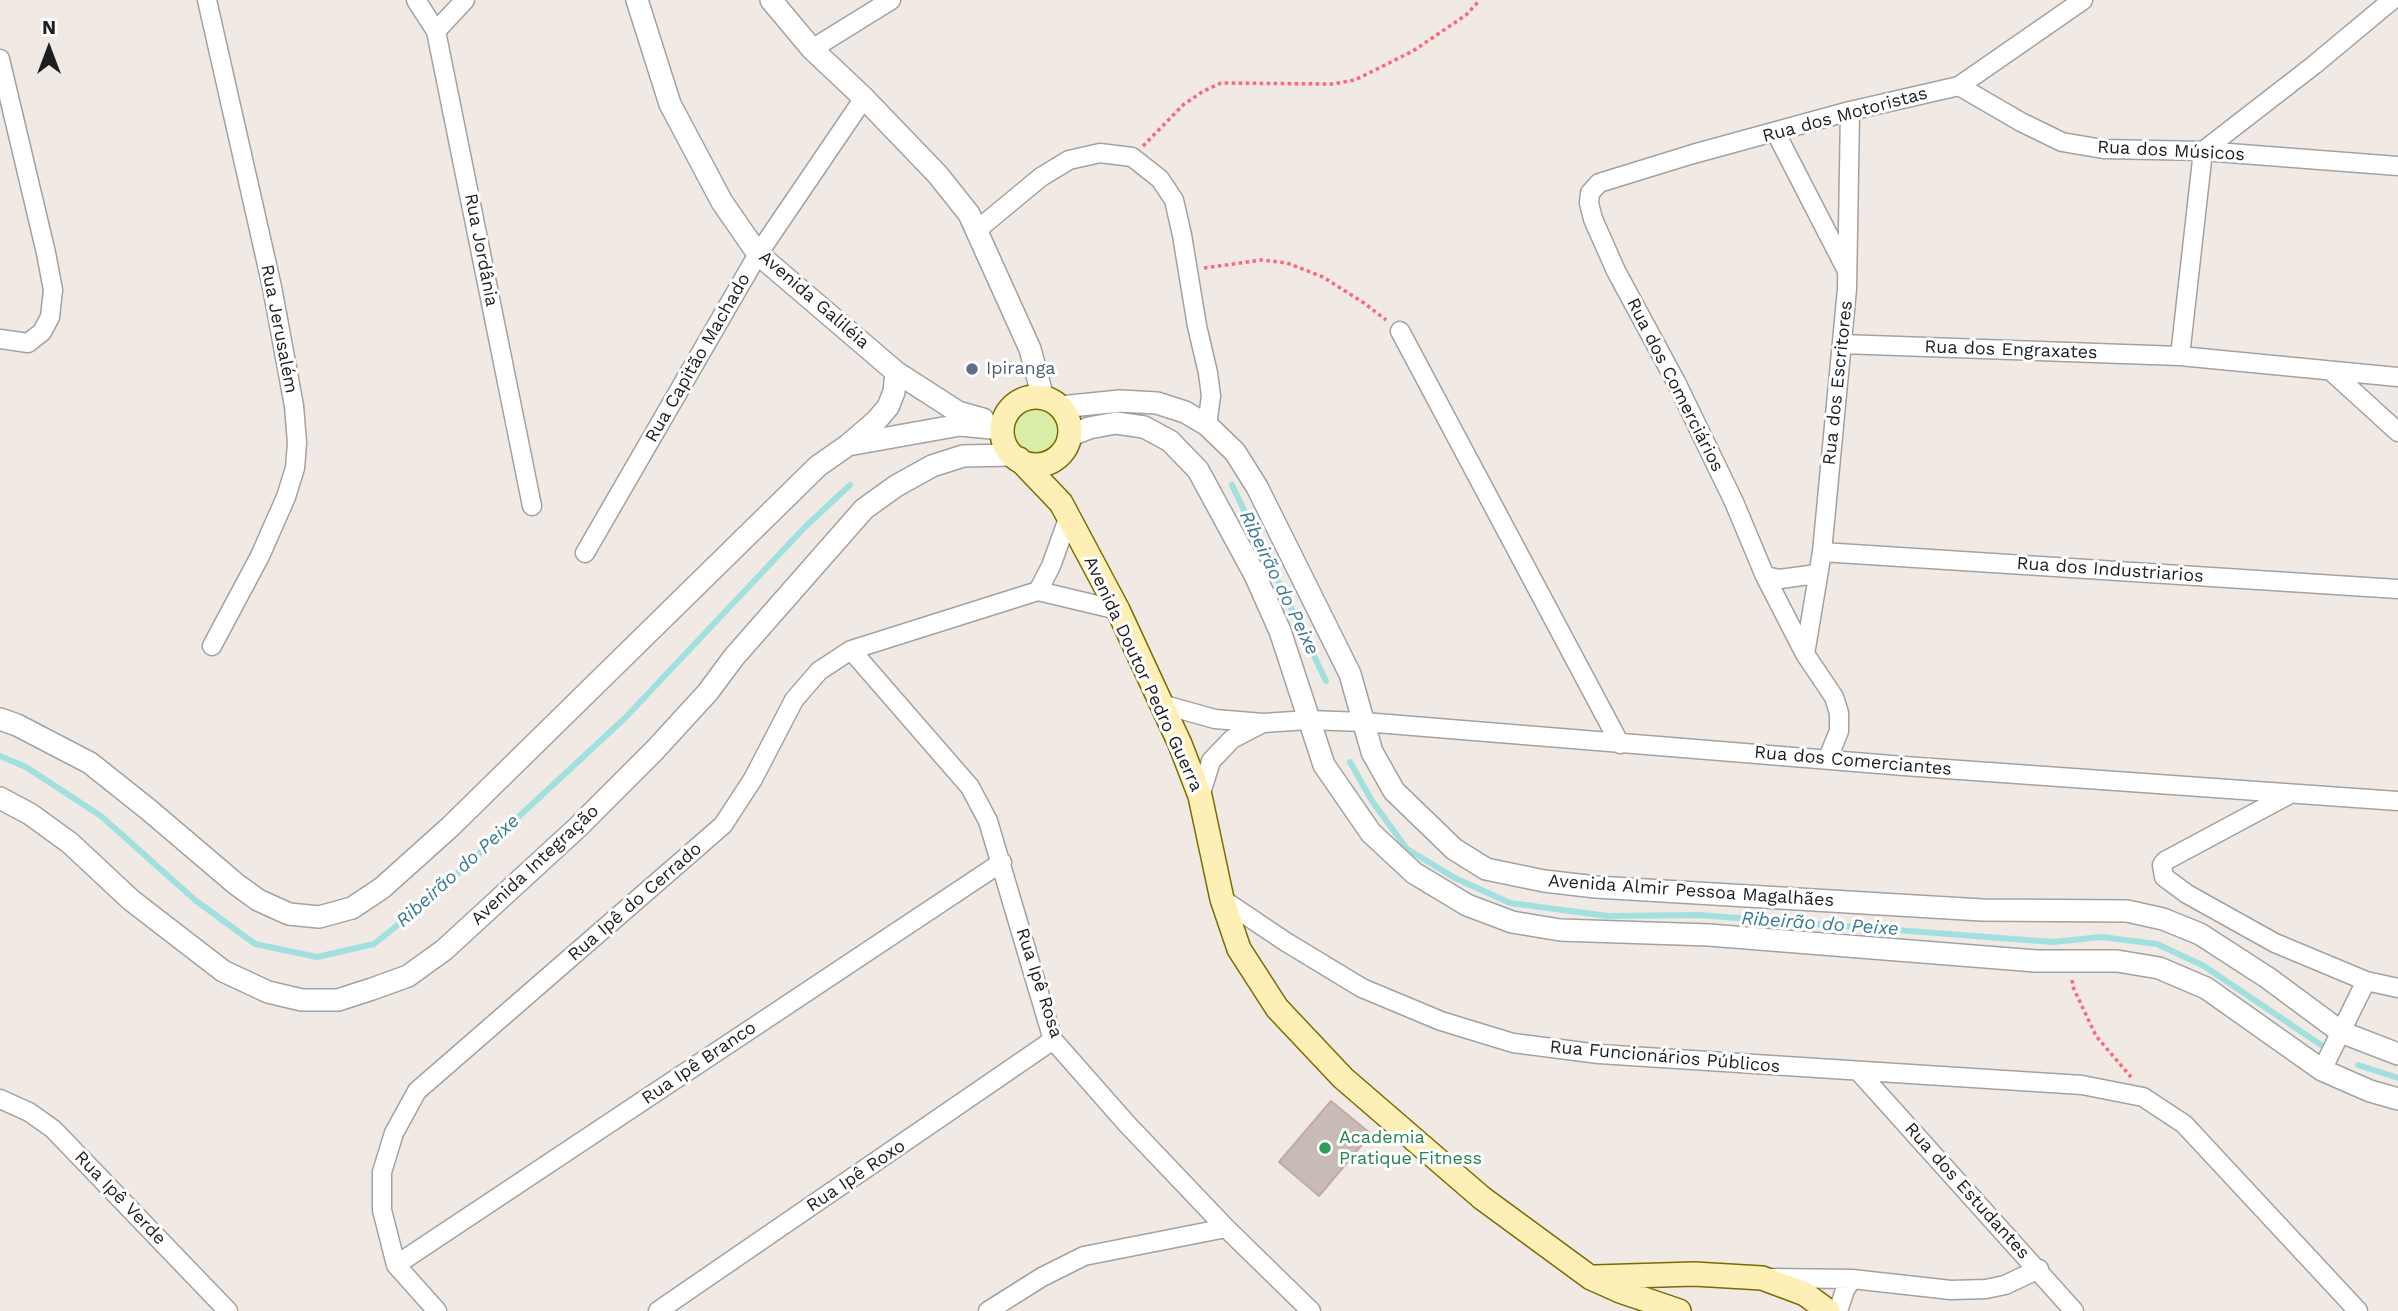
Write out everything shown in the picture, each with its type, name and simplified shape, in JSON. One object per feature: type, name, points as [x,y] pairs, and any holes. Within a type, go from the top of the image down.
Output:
[{"type":"main road","points":[[1030,398],[1051,402],[1069,426],[1065,445],[1040,464],[1029,464],[1015,457],[1003,440],[1002,426],[1008,411],[1018,402],[1030,398]]},
{"type":"main road","name":"Avenida Doutor Pedro Guerra","points":[[1065,445],[1065,510]]},
{"type":"main road","name":"Avenida Doutor Pedro Guerra","points":[[1015,457],[1065,510],[1118,610],[1200,796],[1223,899],[1239,949],[1277,1008],[1343,1078],[1482,1198],[1591,1278],[1679,1311]]},
{"type":"main road","points":[[1679,1311],[1681,1297],[1694,1274]]},
{"type":"main road","points":[[1591,1278],[1694,1274],[1762,1278],[1805,1294],[1828,1311]]},
{"type":"street","name":"Rua Jerusalém","points":[[207,0],[272,287],[294,406],[296,443],[295,468],[286,497],[260,556],[212,646]]},
{"type":"street","name":"Rua Jordânia","points":[[416,0],[436,31],[532,506]]},
{"type":"street","points":[[436,31],[465,0]]},
{"type":"street","name":"Avenida Galiléia","points":[[637,0],[670,104],[722,202],[758,254],[895,372],[958,412],[1002,426]]},
{"type":"street","points":[[771,0],[812,49],[864,98],[938,175],[969,214],[1051,402]]},
{"type":"street","points":[[812,49],[891,0]]},
{"type":"street","name":"Rua dos Motoristas","points":[[1590,193],[1599,183],[1693,154],[1850,111],[1959,86],[2083,0]]},
{"type":"street","points":[[2180,356],[2203,151],[2392,0]]},
{"type":"street","points":[[0,59],[46,253],[52,290],[50,317],[42,332],[27,343],[0,338]]},
{"type":"street","name":"Rua dos Músicos","points":[[1959,86],[2062,142],[2103,149],[2203,151],[2398,166]]},
{"type":"street","name":"Rua Capitão Machado","points":[[585,552],[758,254],[864,98]]},
{"type":"street","name":"Rua dos Escritores","points":[[1805,654],[1822,552],[1842,344],[1847,272],[1850,111]]},
{"type":"street","points":[[1776,133],[1847,272]]},
{"type":"street","points":[[977,230],[1041,177],[1069,160],[1100,153],[1132,157],[1160,179],[1174,200],[1208,373],[1211,396],[1207,425]]},
{"type":"street","name":"Rua dos Comerciários","points":[[1590,193],[1589,203],[1593,219],[1616,271],[1682,394],[1734,502],[1765,576],[1805,654],[1834,697],[1839,713],[1839,731],[1828,758]]},
{"type":"street","points":[[1400,331],[1620,744]]},
{"type":"street","name":"Rua dos Engraxates","points":[[1842,344],[2180,356],[2398,377]]},
{"type":"street","points":[[0,719],[90,763],[258,900],[289,914],[319,916],[352,908],[382,888],[450,827],[818,466],[876,421],[888,407],[894,392],[895,372]]},
{"type":"street","points":[[2332,372],[2398,432]]},
{"type":"street","name":"Avenida Almir Pessoa Magalhães","points":[[1051,402],[1157,403],[1185,412],[1207,425],[1236,452],[1257,487],[1350,674],[1372,752],[1394,790],[1454,849],[1486,869],[1544,881],[1596,887],[1982,910],[2127,911],[2163,919],[2200,934],[2268,978],[2341,1032],[2398,1054]]},
{"type":"street","points":[[1065,445],[1089,428],[1116,423],[1144,427],[1170,441],[1198,470],[1255,575],[1275,620],[1324,765],[1371,833],[1414,873],[1467,905],[1512,922],[1560,930],[1709,935],[2036,961],[2117,961],[2159,968],[2206,988],[2322,1070],[2371,1091],[2398,1099]]},
{"type":"street","points":[[848,445],[960,425],[1002,426]]},
{"type":"street","name":"Avenida Integração","points":[[0,798],[30,814],[70,843],[131,900],[223,971],[268,992],[302,1000],[338,1000],[372,989],[408,976],[444,950],[578,827],[708,692],[734,657],[864,509],[896,486],[932,466],[963,456],[1015,457]]},
{"type":"street","points":[[1065,510],[1051,566],[1038,591],[1118,610]]},
{"type":"street","name":"Rua dos Industriarios","points":[[1822,552],[2398,589]]},
{"type":"street","points":[[1765,576],[1780,579],[1817,574]]},
{"type":"street","name":"Rua Ipê do Cerrado","points":[[437,1311],[396,1265],[382,1210],[382,1172],[394,1133],[417,1091],[723,825],[753,779],[794,700],[819,671],[851,650],[1038,591]]},
{"type":"street","name":"Rua Ipê Rosa","points":[[851,650],[970,787],[988,821],[1054,1040],[1127,1124],[1226,1228],[1311,1311]]},
{"type":"street","points":[[1161,704],[1215,719],[1263,723]]},
{"type":"street","name":"Rua dos Comerciantes","points":[[1263,723],[1308,720],[1364,722],[1620,744],[2398,801]]},
{"type":"street","points":[[1200,796],[1211,761],[1232,739],[1263,723]]},
{"type":"street","points":[[2290,794],[2165,861],[2162,865],[2164,877],[2187,894],[2275,943],[2367,981],[2398,988]]},
{"type":"street","name":"Rua Ipê Branco","points":[[396,1265],[1002,862]]},
{"type":"street","name":"Rua Funcionários Públicos","points":[[1223,899],[1286,942],[1362,988],[1441,1021],[1513,1043],[1599,1054],[2082,1085],[2143,1097]]},
{"type":"street","points":[[2322,1070],[2367,981]]},
{"type":"street","name":"Rua Ipê Roxo","points":[[658,1311],[1054,1040]]},
{"type":"street","name":"Rua dos Estudantes","points":[[1859,1072],[2074,1311]]},
{"type":"street","points":[[2143,1097],[2184,1124],[2358,1311]]},
{"type":"street","name":"Rua Ipê Verde","points":[[0,1099],[29,1112],[52,1129],[228,1311]]},
{"type":"street","points":[[988,1311],[1042,1277],[1084,1256],[1226,1228]]},
{"type":"street","points":[[1762,1278],[1852,1279],[1951,1290],[1986,1289],[2005,1285],[2039,1269]]},
{"type":"street","points":[[1838,1311],[1852,1279]]},
{"type":"path","points":[[1132,157],[1183,105],[1221,83],[1333,84],[1355,79],[1413,51],[1466,15],[1480,0]]},
{"type":"path","points":[[1188,270],[1262,260],[1287,263],[1323,277],[1364,303],[1400,331]]},
{"type":"path","points":[[2070,961],[2073,987],[2096,1036],[2129,1075],[2143,1097]]},
{"type":"green space","points":[[1035,403],[1054,410],[1061,429],[1054,448],[1035,455],[1016,448],[1009,429],[1016,410]]},
{"type":"building","name":"Academia Pratique Fitness","points":[[1331,1101],[1371,1134],[1319,1196],[1279,1162]]},
{"type":"waterway","name":"Ribeirão do Peixe","points":[[0,756],[26,767],[101,816],[195,900],[255,944],[317,957],[374,944],[430,899],[625,718],[805,527],[850,485]]},
{"type":"waterway","name":"Ribeirão do Peixe","points":[[1232,485],[1326,681]]},
{"type":"waterway","name":"Ribeirão do Peixe","points":[[1350,762],[1372,801],[1407,849],[1455,878],[1510,903],[1608,916],[1699,915],[2053,942],[2101,937],[2157,944],[2204,966],[2321,1045]]},
{"type":"waterway","name":"Ribeirão do Peixe","points":[[2358,1065],[2398,1078]]},
{"type":"place","name":"Ipiranga","points":[[972,369]]},
{"type":"place","name":"Academia Pratique Fitness","points":[[1325,1148]]}]
